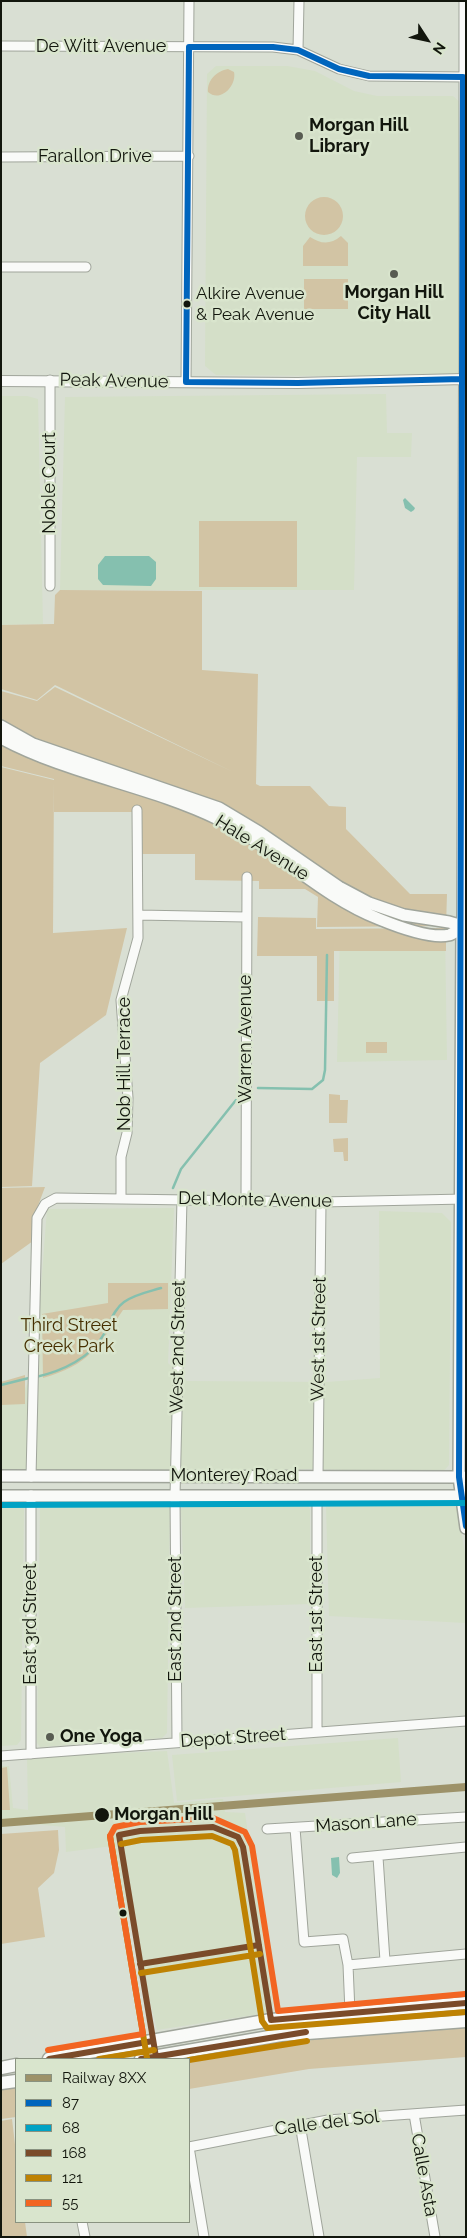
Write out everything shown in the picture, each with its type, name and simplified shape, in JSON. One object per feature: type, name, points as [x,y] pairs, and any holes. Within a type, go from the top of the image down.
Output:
[{"type":"main road","name":"Hale Avenue","points":[[1,726],[33,744],[220,808],[259,832],[339,887],[368,903],[404,915],[449,922],[464,927]]},
{"type":"main road","name":"Hale Avenue","points":[[1,738],[29,753],[68,768],[177,803],[236,828],[340,900],[363,913],[407,930],[428,933],[449,934],[464,927]]},
{"type":"main road","points":[[464,927],[462,1477],[466,1528]]},
{"type":"main road","name":"Monterey Road","points":[[1,1476],[318,1475],[462,1477]]},
{"type":"main road","name":"Monterey Road","points":[[1,1496],[463,1496]]},
{"type":"main road","points":[[55,2058],[271,2020],[466,2003]]},
{"type":"main road","points":[[147,2058],[281,2035],[466,2020]]},
{"type":"main road","points":[[1,2068],[15,2065]]},
{"type":"main road","points":[[1,2083],[15,2081]]},
{"type":"street","points":[[186,382],[189,1]]},
{"type":"street","points":[[298,50],[299,1]]},
{"type":"street","points":[[464,1],[464,927]]},
{"type":"street","name":"De Witt Avenue","points":[[1,46],[273,47],[298,50],[339,69],[369,76],[464,77]]},
{"type":"street","name":"Farallon Drive","points":[[1,157],[188,156]]},
{"type":"street","points":[[1,267],[86,267]]},
{"type":"street","name":"Peak Avenue","points":[[1,381],[298,383],[465,379]]},
{"type":"street","name":"Noble Court","points":[[50,380],[50,586]]},
{"type":"street","name":"Nob Hill Terrace","points":[[120,1199],[121,1156],[127,1132],[128,1098],[121,1000],[138,938],[137,810]]},
{"type":"street","name":"Warren Avenue","points":[[246,1201],[247,877]]},
{"type":"street","points":[[138,915],[246,917]]},
{"type":"street","name":"Del Monte Avenue","points":[[31,1477],[37,1218],[45,1204],[56,1198],[320,1202],[463,1199]]},
{"type":"street","name":"West 2nd Street","points":[[175,1496],[182,1199]]},
{"type":"street","name":"West 1st Street","points":[[318,1475],[320,1202]]},
{"type":"street","name":"East 3rd Street","points":[[31,1754],[32,1495]]},
{"type":"street","name":"East 2nd Street","points":[[175,1496],[177,1742]]},
{"type":"street","name":"East 1st Street","points":[[316,1732],[317,1497]]},
{"type":"street","name":"Depot Street","points":[[1,1756],[466,1721]]},
{"type":"street","name":"Mason Lane","points":[[267,1829],[466,1817]]},
{"type":"street","points":[[294,1828],[304,1942],[343,1939],[348,1965],[350,2012]]},
{"type":"street","points":[[352,1858],[378,1857],[466,1847]]},
{"type":"street","points":[[378,1857],[385,1961]]},
{"type":"street","points":[[348,1965],[466,1954]]},
{"type":"street","name":"Calle del Sol","points":[[190,2147],[328,2120],[466,2110]]},
{"type":"street","name":"Calle Asta","points":[[414,2114],[435,2237]]},
{"type":"street","points":[[300,2124],[319,2237]]},
{"type":"street","points":[[190,2153],[204,2237]]},
{"type":"street","points":[[82,2223],[85,2237]]},
{"type":"shaded area","points":[[216,66],[287,66],[315,71],[354,91],[377,96],[453,96],[463,105],[462,370],[456,377],[216,375],[205,366],[207,74]]},
{"type":"shaded area","points":[[386,394],[387,433],[412,433],[411,457],[357,457],[354,590],[60,590],[65,397]]},
{"type":"shaded area","points":[[1,396],[27,396],[38,399],[43,624],[1,625]]},
{"type":"shaded area","points":[[445,930],[447,1060],[337,1062],[340,931]]},
{"type":"shaded area","points":[[174,1208],[168,1363],[187,1381],[327,1382],[380,1378],[379,1211],[442,1213],[451,1222],[449,1465],[442,1473],[309,1469],[235,1471],[1,1471],[1,1400],[21,1398],[35,1366],[47,1209]]},
{"type":"shaded area","points":[[162,1498],[170,1504],[167,1733],[162,1738],[40,1747],[37,1743],[40,1501]]},
{"type":"shaded area","points":[[333,1500],[448,1501],[457,1508],[466,1559],[466,1623],[329,1616],[326,1505]]},
{"type":"shaded area","points":[[1,1502],[20,1503],[24,1509],[21,1740],[17,1745],[1,1746]]},
{"type":"shaded area","points":[[187,1502],[306,1502],[310,1509],[310,1604],[185,1608],[181,1509]]},
{"type":"shaded area","points":[[398,1738],[401,1782],[177,1801],[172,1755]]},
{"type":"shaded area","points":[[167,1751],[174,1803],[223,1799],[225,1812],[245,1813],[273,2005],[266,2013],[157,2030],[112,1846],[66,1852],[65,1827],[1,1821],[1,1766],[9,1766],[13,1808],[28,1810],[27,1757]]},
{"type":"green space","points":[[228,69],[234,72],[234,77],[233,83],[227,91],[218,95],[208,92],[211,80],[220,72]]},
{"type":"green space","points":[[324,197],[338,202],[343,216],[338,230],[324,235],[310,230],[305,216],[310,202]]},
{"type":"green space","points":[[341,236],[348,243],[348,266],[303,266],[303,246],[310,237],[318,241],[329,242]]},
{"type":"green space","points":[[304,279],[348,279],[348,309],[304,309]]},
{"type":"green space","points":[[199,521],[297,521],[297,587],[199,587]]},
{"type":"green space","points":[[60,590],[202,591],[202,670],[258,674],[256,784],[260,786],[310,786],[329,806],[346,807],[346,829],[410,894],[447,894],[446,926],[317,927],[318,897],[305,889],[259,889],[259,881],[195,880],[195,854],[137,854],[137,812],[54,812],[54,779],[1,766],[1,691],[37,701],[55,687],[233,772],[55,685],[37,700],[1,689],[1,625],[54,624],[55,595]]},
{"type":"green space","points":[[1,767],[54,780],[53,933],[127,928],[106,1015],[40,1063],[32,1186],[1,1187]]},
{"type":"green space","points":[[258,917],[316,918],[316,929],[446,928],[446,951],[334,951],[334,1001],[317,1001],[317,956],[257,956]]},
{"type":"green space","points":[[366,1042],[387,1042],[387,1053],[366,1053]]},
{"type":"green space","points":[[329,1094],[340,1095],[340,1100],[348,1100],[347,1123],[329,1123]]},
{"type":"green space","points":[[348,1138],[348,1161],[344,1161],[343,1152],[334,1152],[333,1139]]},
{"type":"green space","points":[[45,1187],[36,1211],[33,1241],[1,1264],[1,1188]]},
{"type":"green space","name":"Third Street Creek Park","points":[[108,1283],[168,1283],[168,1309],[123,1310],[99,1344],[82,1361],[59,1373],[43,1378],[42,1314],[108,1303]]},
{"type":"green space","name":"Third Street Creek Park","points":[[25,1375],[25,1404],[1,1405],[1,1382]]},
{"type":"green space","points":[[7,1767],[10,1810],[1,1810],[1,1768]]},
{"type":"green space","points":[[58,1830],[59,1850],[54,1873],[38,1888],[45,1937],[1,1944],[1,1834]]},
{"type":"green space","points":[[466,2027],[466,2057],[309,2069],[190,2089],[190,2058],[326,2038]]},
{"type":"green space","points":[[15,2087],[15,2117],[1,2119],[1,2089]]},
{"type":"green space","points":[[12,2119],[15,2144],[15,2223],[25,2223],[27,2237],[1,2237],[1,2121]]},
{"type":"water","points":[[405,498],[415,508],[411,512],[405,508],[403,500]]},
{"type":"water","points":[[105,556],[149,556],[156,562],[156,579],[151,586],[103,585],[98,579],[98,565]]},
{"type":"water","points":[[339,1857],[340,1873],[337,1878],[332,1875],[331,1858]]},
{"type":"waterway","points":[[258,1088],[312,1089],[323,1080],[325,1070],[327,955]]},
{"type":"waterway","points":[[173,1188],[181,1169],[236,1100]]},
{"type":"waterway","points":[[36,1377],[66,1367],[84,1357],[104,1334],[115,1312],[121,1305],[137,1295],[161,1288]]},
{"type":"waterway","points":[[1,1385],[29,1378]]},
{"type":"rail line","name":"8XX","points":[[1,1823],[466,1787]]},
{"type":"transit line","name":"87","points":[[189,47],[273,47],[298,50],[339,69],[369,76],[463,77],[462,379],[298,383],[186,382],[189,47]]},
{"type":"transit line","name":"87","points":[[462,379],[459,1477],[466,1526]]},
{"type":"transit line","name":"68","points":[[1,1505],[466,1503]]},
{"type":"transit line","name":"55","points":[[48,2050],[143,2034],[110,1836],[115,1827],[140,1822],[213,1818],[245,1832],[252,1846],[278,2011],[465,1994]]},
{"type":"transit line","name":"168","points":[[119,1835],[140,1831],[213,1827],[238,1837],[243,1847],[271,2020],[466,2003]]},
{"type":"transit line","name":"168","points":[[119,1835],[156,2057]]},
{"type":"transit line","name":"121","points":[[110,1836],[147,2058]]},
{"type":"transit line","name":"121","points":[[121,1844],[141,1840],[212,1836],[232,1844],[235,1850],[262,2021],[267,2028],[466,2012]]},
{"type":"transit line","name":"168","points":[[140,1964],[259,1945]]},
{"type":"transit line","name":"121","points":[[141,1973],[260,1954]]},
{"type":"transit line","name":"168","points":[[147,2058],[306,2032]]},
{"type":"transit line","name":"168","points":[[55,2058],[153,2041]]},
{"type":"transit line","name":"121","points":[[190,2060],[307,2041]]},
{"type":"transit line","name":"121","points":[[105,2058],[154,2050]]},
{"type":"place","name":"Morgan Hill Library","points":[[299,136]]},
{"type":"place","name":"Morgan Hill City Hall","points":[[394,274]]},
{"type":"place","name":"Alkire Avenue & Peak Avenue","points":[[187,304]]},
{"type":"place","name":"One Yoga","points":[[50,1737]]},
{"type":"place","name":"Morgan Hill","points":[[102,1815]]}]
